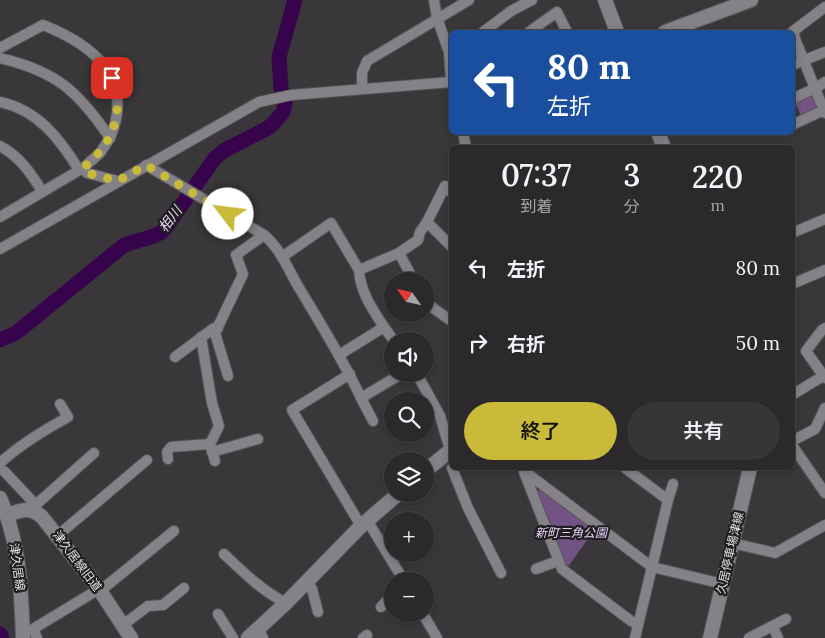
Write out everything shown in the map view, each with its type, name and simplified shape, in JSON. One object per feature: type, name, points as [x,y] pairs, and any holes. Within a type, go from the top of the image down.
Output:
[{"type":"street","points":[[434,0],[437,18],[449,52]]},
{"type":"street","points":[[362,89],[362,73],[367,61],[469,0]]},
{"type":"street","points":[[486,30],[512,11],[532,0]]},
{"type":"street","points":[[605,0],[616,30]]},
{"type":"street","points":[[669,30],[719,6],[751,0]]},
{"type":"street","points":[[795,30],[825,7]]},
{"type":"street","points":[[532,30],[557,12],[566,30]]},
{"type":"street","points":[[0,48],[43,25],[68,35],[87,47],[107,68],[116,90],[118,111],[116,124],[110,138],[100,153],[81,169],[42,192],[2,212]]},
{"type":"street","points":[[795,39],[824,112],[795,124]]},
{"type":"street","points":[[795,64],[825,52]]},
{"type":"street","points":[[0,58],[36,68],[66,86],[91,110],[110,138]]},
{"type":"street","points":[[0,248],[259,102],[291,95],[449,81]]},
{"type":"street","points":[[795,98],[825,82]]},
{"type":"street","points":[[0,102],[26,112],[46,125],[81,169],[87,173],[118,181]]},
{"type":"street","points":[[0,146],[22,162],[42,192]]},
{"type":"street","points":[[146,165],[270,240],[282,257],[350,374],[373,421]]},
{"type":"street","points":[[359,270],[399,253],[418,240],[420,232],[448,189]]},
{"type":"street","points":[[795,232],[825,219]]},
{"type":"street","points":[[427,222],[449,244]]},
{"type":"street","points":[[282,257],[331,223],[359,270],[366,298],[388,332]]},
{"type":"street","points":[[228,376],[216,333],[243,274],[236,255],[264,235]]},
{"type":"street","points":[[399,253],[409,272]]},
{"type":"street","points":[[795,283],[825,270]]},
{"type":"street","points":[[434,308],[449,319]]},
{"type":"street","points":[[338,355],[384,327]]},
{"type":"street","points":[[175,357],[214,328],[218,328]]},
{"type":"street","points":[[795,393],[824,377],[806,351],[825,328]]},
{"type":"street","points":[[201,337],[212,403],[219,426],[212,452]]},
{"type":"street","points":[[350,374],[292,410],[364,523],[398,572]]},
{"type":"street","points":[[361,398],[388,382]]},
{"type":"street","points":[[421,382],[437,411],[449,450]]},
{"type":"street","points":[[32,507],[2,467],[15,449],[68,417],[60,404]]},
{"type":"street","points":[[795,439],[815,428],[825,408]]},
{"type":"street","points":[[168,459],[167,452],[171,447],[212,452],[258,439]]},
{"type":"street","points":[[795,449],[825,493]]},
{"type":"street","points":[[7,515],[32,507],[94,453]]},
{"type":"street","points":[[434,466],[449,458]]},
{"type":"street","points":[[57,536],[147,460]]},
{"type":"street","points":[[455,470],[468,508],[501,573]]},
{"type":"street","points":[[526,470],[562,569],[630,621],[638,624]]},
{"type":"street","points":[[527,470],[652,567],[723,584]]},
{"type":"street","points":[[628,470],[668,500]]},
{"type":"street","name":"久居停車場津線","points":[[710,638],[750,470]]},
{"type":"street","points":[[635,638],[673,484]]},
{"type":"street","name":"津久居線","points":[[0,498],[7,515],[19,562],[29,633]]},
{"type":"street","points":[[257,635],[364,523],[389,502]]},
{"type":"street","name":"津久居線旧道","points":[[32,507],[42,516],[99,590],[131,638]]},
{"type":"street","points":[[732,543],[775,552],[825,524]]},
{"type":"street","points":[[29,633],[99,590],[174,531]]},
{"type":"street","points":[[224,554],[247,576],[276,598],[286,603]]},
{"type":"street","points":[[536,569],[558,561]]},
{"type":"street","points":[[307,581],[312,589],[318,612]]},
{"type":"street","points":[[122,625],[148,606],[163,605],[184,588]]},
{"type":"street","points":[[381,607],[384,604]]},
{"type":"street","points":[[218,614],[233,638]]},
{"type":"street","points":[[749,638],[786,619]]},
{"type":"street","points":[[427,622],[436,638]]},
{"type":"street","points":[[773,627],[778,638]]},
{"type":"green space","points":[[814,93],[819,108],[801,116],[795,102]]},
{"type":"green space","name":"新町三角公園","points":[[542,489],[595,529],[567,568],[537,491]]},
{"type":"waterway","name":"相川","points":[[0,340],[16,333],[123,246],[154,236],[164,230],[215,158],[225,150],[274,123],[283,112],[285,104],[281,88],[279,57],[295,0]]},
{"type":"waterway","name":"相川","points":[[0,634],[2,638]]},
{"type":"route","points":[[112,78],[117,96],[118,111],[116,124],[110,138],[100,153],[83,168],[87,173],[118,181],[146,165],[228,214]]}]
